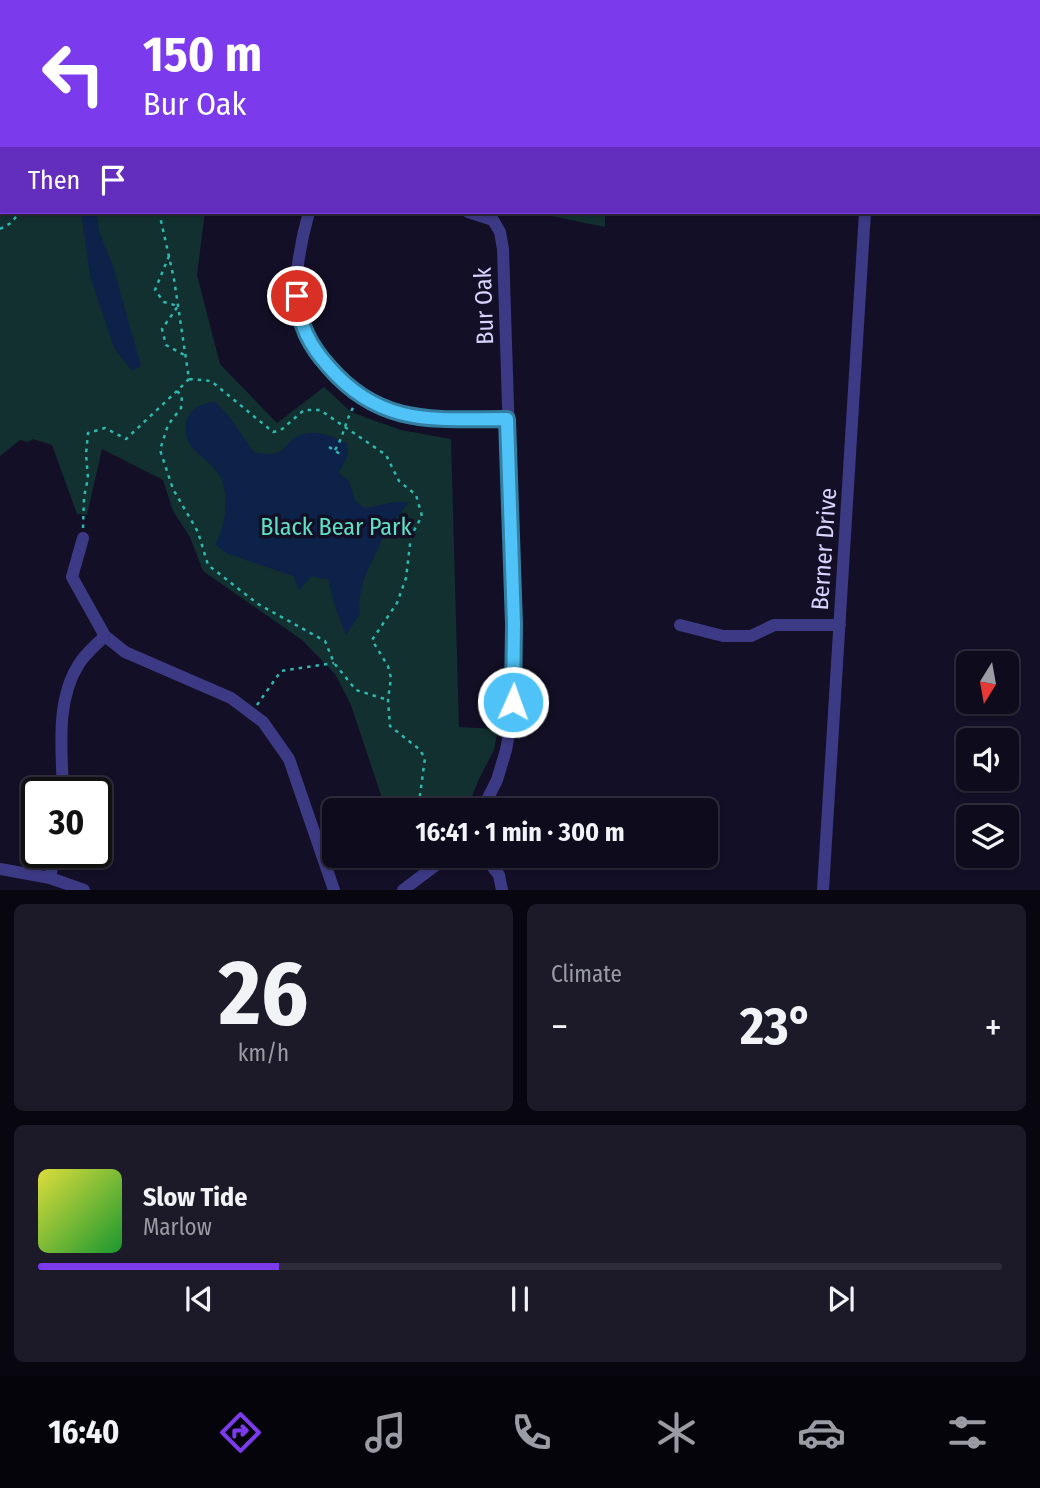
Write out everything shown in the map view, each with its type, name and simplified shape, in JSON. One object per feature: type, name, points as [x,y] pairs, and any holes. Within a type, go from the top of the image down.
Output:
[{"type":"street","points":[[309,214],[298,275],[298,316],[319,356],[350,389],[360,397],[391,411],[425,419],[507,419]]},
{"type":"street","name":"Bur Oak","points":[[474,214],[493,220],[500,232],[503,248],[514,624],[512,718],[497,780],[488,798]]},
{"type":"street","name":"Berner Drive","points":[[823,890],[865,214]]},
{"type":"street","points":[[83,538],[72,577],[105,636],[125,652],[231,698],[263,722],[289,759],[334,890]]},
{"type":"street","points":[[680,625],[723,636],[751,636],[774,625],[840,625]]},
{"type":"street","points":[[62,777],[61,733],[71,679],[80,662],[105,636]]},
{"type":"street","points":[[50,878],[52,868]]},
{"type":"street","points":[[403,890],[432,868]]},
{"type":"street","points":[[493,868],[499,875],[502,890]]},
{"type":"street","points":[[0,869],[50,878],[84,890]]},
{"type":"path","points":[[0,229],[11,223],[18,214]]},
{"type":"path","points":[[162,214],[189,379]]},
{"type":"path","points":[[169,256],[155,290],[164,302],[178,306]]},
{"type":"path","points":[[178,306],[162,329],[166,345],[186,356]]},
{"type":"path","points":[[83,538],[83,497],[88,478],[88,433],[105,428],[126,439],[189,379]]},
{"type":"path","points":[[189,379],[211,381],[273,432],[281,430],[304,410],[320,410],[386,455],[399,481],[416,495],[422,516],[411,536],[406,578],[397,603],[372,640],[388,666],[391,678],[388,700],[390,726],[419,749],[425,758],[420,798]]},
{"type":"path","points":[[177,391],[182,396],[180,408],[168,425],[160,450],[173,489],[198,532],[208,565],[258,604],[325,641],[334,663],[356,690],[388,700]]},
{"type":"path","points":[[335,450],[344,436],[345,425],[360,397]]},
{"type":"path","points":[[329,447],[340,454]]},
{"type":"path","points":[[251,713],[281,671],[334,663]]},
{"type":"green space","name":"Black Bear Park","points":[[0,214],[205,214],[197,275],[220,364],[277,423],[324,387],[351,412],[401,430],[451,439],[459,727],[498,729],[494,750],[472,798],[382,798],[351,705],[335,674],[302,640],[203,571],[190,537],[173,511],[163,480],[102,449],[87,515],[77,514],[52,445],[33,439],[28,442],[20,440],[0,456]]},
{"type":"green space","points":[[542,214],[605,214],[605,227]]},
{"type":"water","points":[[81,214],[97,214],[99,231],[113,266],[141,366],[132,371],[114,348],[90,276]]},
{"type":"water","points":[[215,402],[229,416],[254,452],[267,454],[281,451],[293,438],[300,435],[328,435],[347,443],[348,455],[339,473],[349,481],[356,502],[365,508],[409,502],[385,533],[363,581],[360,614],[346,635],[328,579],[311,577],[299,590],[293,576],[228,554],[215,545],[225,513],[222,481],[212,466],[191,446],[185,428],[193,410],[203,404]]},
{"type":"route","points":[[297,296],[298,316],[319,356],[350,389],[365,399],[401,415],[425,419],[507,419],[514,624],[513,702]]}]
